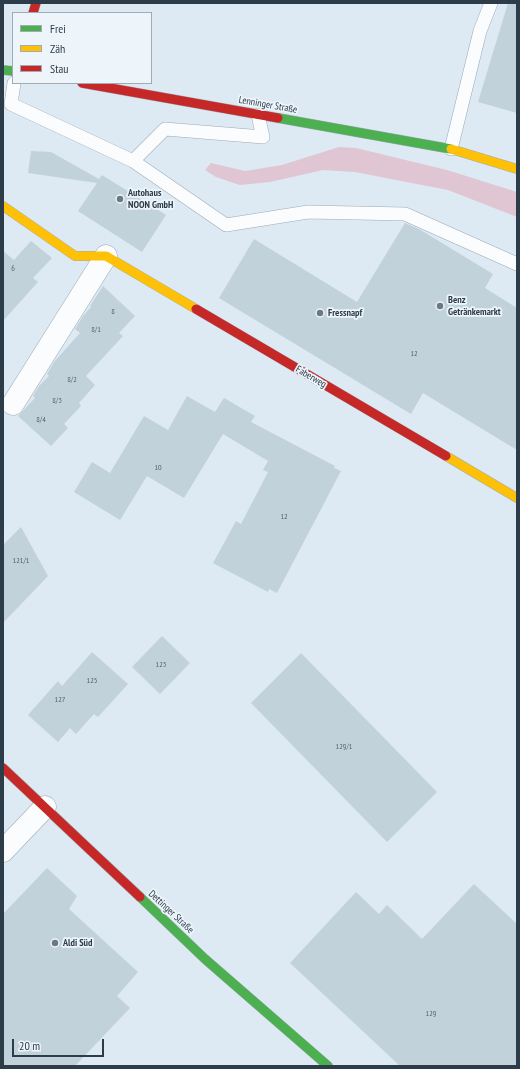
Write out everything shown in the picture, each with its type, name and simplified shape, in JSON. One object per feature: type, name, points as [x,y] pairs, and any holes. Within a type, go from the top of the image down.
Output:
[{"type":"street","name":"Lenninger Straße","points":[[88,84],[451,149],[517,169]]},
{"type":"street","points":[[3,206],[75,256],[106,256]]},
{"type":"street","points":[[13,404],[106,256]]},
{"type":"street","name":"Faberweg","points":[[106,256],[517,498]]},
{"type":"street","name":"Dettinger Straße","points":[[3,768],[206,959],[328,1066]]},
{"type":"street","points":[[3,852],[44,807]]},
{"type":"lane","points":[[451,149],[480,31],[492,3]]},
{"type":"lane","points":[[14,84],[11,104],[132,161],[226,225],[308,212],[405,214],[517,264]]},
{"type":"lane","points":[[132,161],[165,129],[263,138],[258,114]]},
{"type":"shaded area","points":[[339,147],[356,148],[447,170],[517,192],[517,217],[448,190],[355,172],[323,170],[270,182],[240,185],[216,177],[205,170],[211,163],[245,171],[282,165]]},
{"type":"building","points":[[508,3],[517,3],[517,113],[478,102]]},
{"type":"building","points":[[31,151],[51,152],[99,179],[102,175],[166,215],[142,252],[78,211],[97,183],[28,173]]},
{"type":"building","points":[[405,223],[419,229],[493,274],[485,288],[517,308],[517,450],[423,393],[411,414],[219,298],[254,239],[357,302]]},
{"type":"building","points":[[31,241],[52,258],[33,278],[38,282],[3,321],[3,251],[14,260]]},
{"type":"building","points":[[103,286],[135,316],[119,333],[123,336],[86,376],[95,385],[79,403],[81,406],[64,424],[68,428],[51,446],[18,416],[35,398],[33,396],[39,386],[49,376],[47,374],[54,362],[80,333],[75,329],[91,307],[90,306]]},
{"type":"building","points":[[187,396],[215,412],[224,398],[255,416],[251,422],[335,466],[334,468],[341,471],[277,593],[269,589],[268,592],[213,563],[236,521],[241,524],[268,472],[263,470],[268,461],[223,434],[184,498],[147,476],[120,520],[74,492],[92,462],[110,473],[144,416],[168,430]]},
{"type":"building","points":[[21,527],[48,576],[3,623],[3,545]]},
{"type":"building","points":[[162,636],[190,663],[160,694],[132,667]]},
{"type":"building","points":[[92,652],[128,684],[98,717],[94,714],[76,734],[70,728],[58,742],[28,715],[58,681],[62,686]]},
{"type":"building","points":[[301,653],[437,792],[387,842],[251,703]]},
{"type":"building","name":"Aldi Süd","points":[[47,868],[77,896],[69,909],[138,972],[117,996],[130,1008],[75,1066],[3,1066],[3,914]]},
{"type":"building","points":[[474,884],[517,924],[517,1066],[400,1066],[290,963],[356,892],[379,914],[387,905],[422,939]]},
{"type":"traffic: fast","points":[[3,70],[12,71]]},
{"type":"traffic: fast","points":[[278,118],[451,149]]},
{"type":"traffic: fast","points":[[140,897],[205,959],[328,1066]]},
{"type":"traffic: slow","points":[[451,149],[517,169]]},
{"type":"traffic: slow","points":[[3,206],[75,256],[106,256],[196,309]]},
{"type":"traffic: slow","points":[[446,456],[517,498]]},
{"type":"traffic: jam","points":[[33,12],[36,3]]},
{"type":"traffic: jam","points":[[88,84],[278,118]]},
{"type":"traffic: jam","points":[[196,309],[446,456]]},
{"type":"traffic: jam","points":[[3,768],[140,897]]},
{"type":"place","name":"Autohaus NOON GmbH","points":[[120,199]]},
{"type":"place","name":"Benz Getränkemarkt","points":[[440,306]]},
{"type":"place","name":"Fressnapf","points":[[320,313]]},
{"type":"place","name":"Aldi Süd","points":[[55,943]]}]
